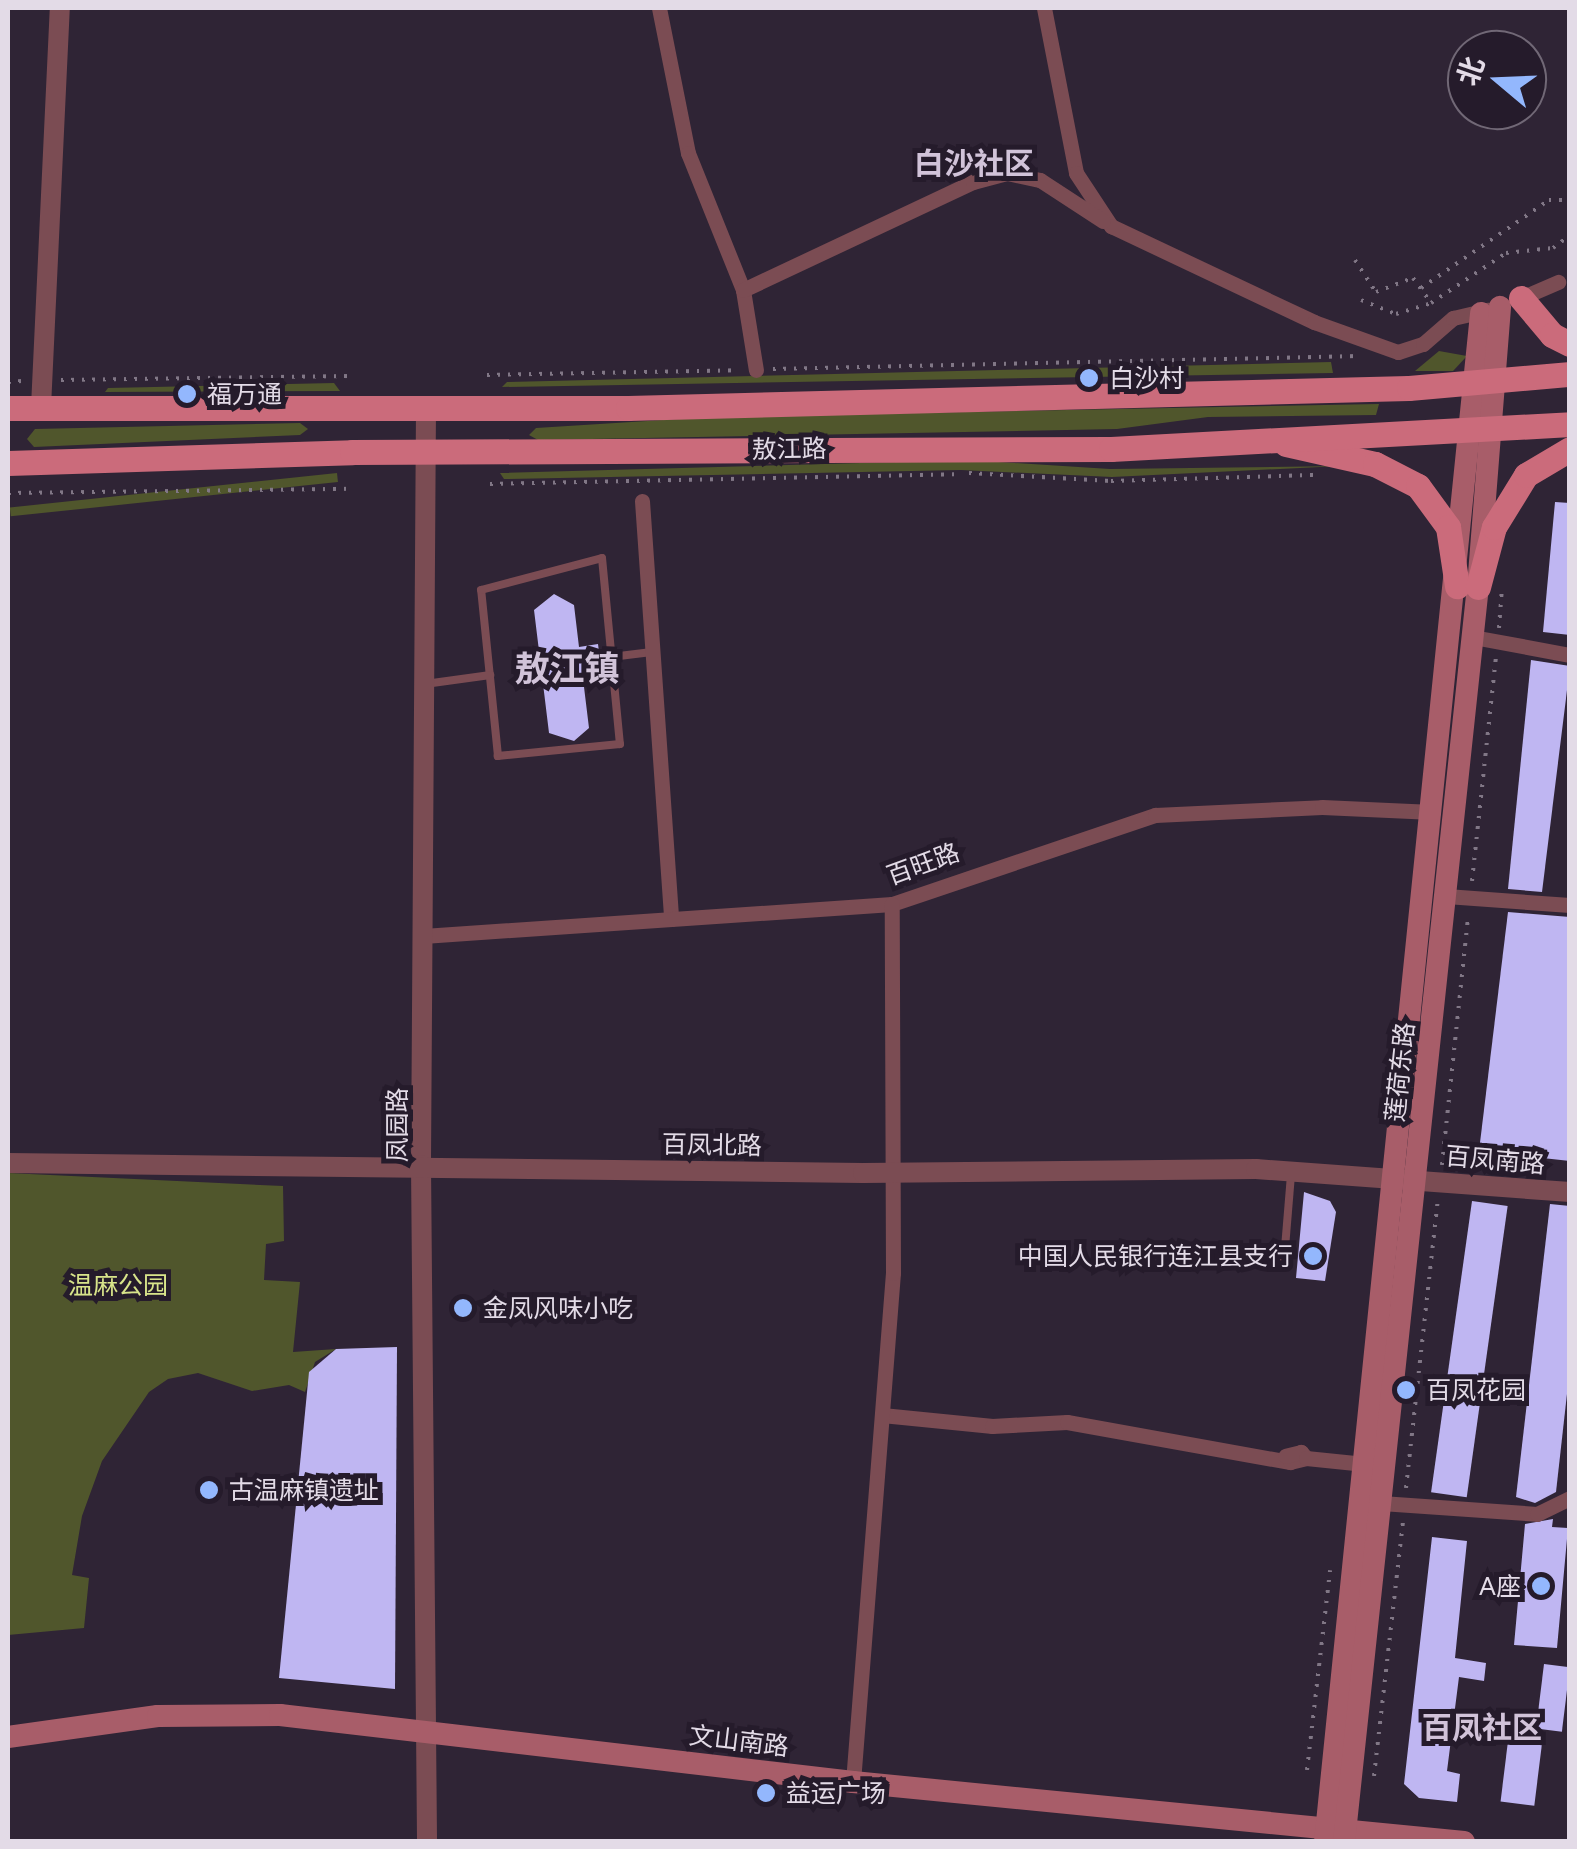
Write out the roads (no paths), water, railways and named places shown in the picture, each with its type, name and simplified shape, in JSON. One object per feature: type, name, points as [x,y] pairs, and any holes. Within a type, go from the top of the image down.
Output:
[{"type":"main road","points":[[1500,306],[1570,344]]},
{"type":"main road","name":"莲荷东路","points":[[1335,1836],[1365,1464],[1446,896],[1479,586],[1485,382],[1500,306]]},
{"type":"main road","name":"敖江路","points":[[8,408],[517,409],[1485,382],[1570,374]]},
{"type":"main road","points":[[320,407],[321,453]]},
{"type":"main road","points":[[517,409],[518,455]]},
{"type":"main road","name":"敖江路","points":[[8,463],[321,453],[518,455],[1271,441],[1293,434],[1570,424]]},
{"type":"main road","points":[[1271,441],[1375,464],[1418,486],[1448,527],[1479,586]]},
{"type":"main road","points":[[1479,586],[1494,527],[1526,475],[1570,449]]},
{"type":"main road","name":"莲荷东路","points":[[1335,1836],[1393,1504],[1406,1176],[1432,812],[1479,586]]},
{"type":"main road","name":"文山南路","points":[[8,1737],[232,1713],[426,1730],[1335,1836],[1464,1842]]},
{"type":"street","points":[[42,407],[60,8]]},
{"type":"street","points":[[660,8],[688,153],[743,290],[756,370]]},
{"type":"street","points":[[1044,8],[1076,173],[1111,226]]},
{"type":"street","points":[[743,290],[974,182],[1007,173],[1040,180],[1111,226],[1314,322],[1398,352],[1424,344],[1453,318],[1500,306],[1564,277]]},
{"type":"street","name":"凤园路","points":[[426,408],[421,1165],[426,1842]]},
{"type":"street","points":[[642,501],[671,920]]},
{"type":"street","points":[[1473,637],[1570,654]]},
{"type":"street","name":"百旺路","points":[[424,936],[892,904],[1155,815],[1322,807],[1432,812]]},
{"type":"street","points":[[1446,896],[1570,906]]},
{"type":"street","points":[[853,1782],[882,1416],[896,1173],[892,904]]},
{"type":"street","name":"百凤北路","points":[[8,1163],[896,1173],[1292,1170],[1406,1176]]},
{"type":"street","name":"百凤南路","points":[[1406,1176],[1570,1192]]},
{"type":"street","points":[[882,1416],[992,1426],[1068,1422],[1285,1456],[1299,1463],[1306,1458],[1365,1464]]},
{"type":"street","points":[[1393,1504],[1537,1514],[1570,1498]]},
{"type":"lane","points":[[602,558],[620,744],[498,756],[490,675],[480,590],[602,558]]},
{"type":"lane","points":[[611,657],[652,652]]},
{"type":"lane","points":[[425,684],[490,675]]},
{"type":"lane","points":[[1284,1260],[1292,1170]]},
{"type":"place","name":"白沙村","points":[[1089,378]]},
{"type":"place","name":"福万通","points":[[187,394]]},
{"type":"place","name":"中国人民银行连江县支行","points":[[1313,1256]]},
{"type":"place","name":"金凤风味小吃","points":[[463,1308]]},
{"type":"place","name":"百凤花园","points":[[1406,1390]]},
{"type":"place","name":"古温麻镇遗址","points":[[209,1490]]},
{"type":"place","name":"A座","points":[[1541,1586]]},
{"type":"place","name":"益运广场","points":[[766,1793]]},
{"type":"district","name":"白沙社区","points":[[974,164]]},
{"type":"district","name":"敖江镇","points":[[567,669]]},
{"type":"district","name":"百凤社区","points":[[1482,1728]]},
{"type":"park label","name":"温麻公园","points":[[118,1285]]}]
